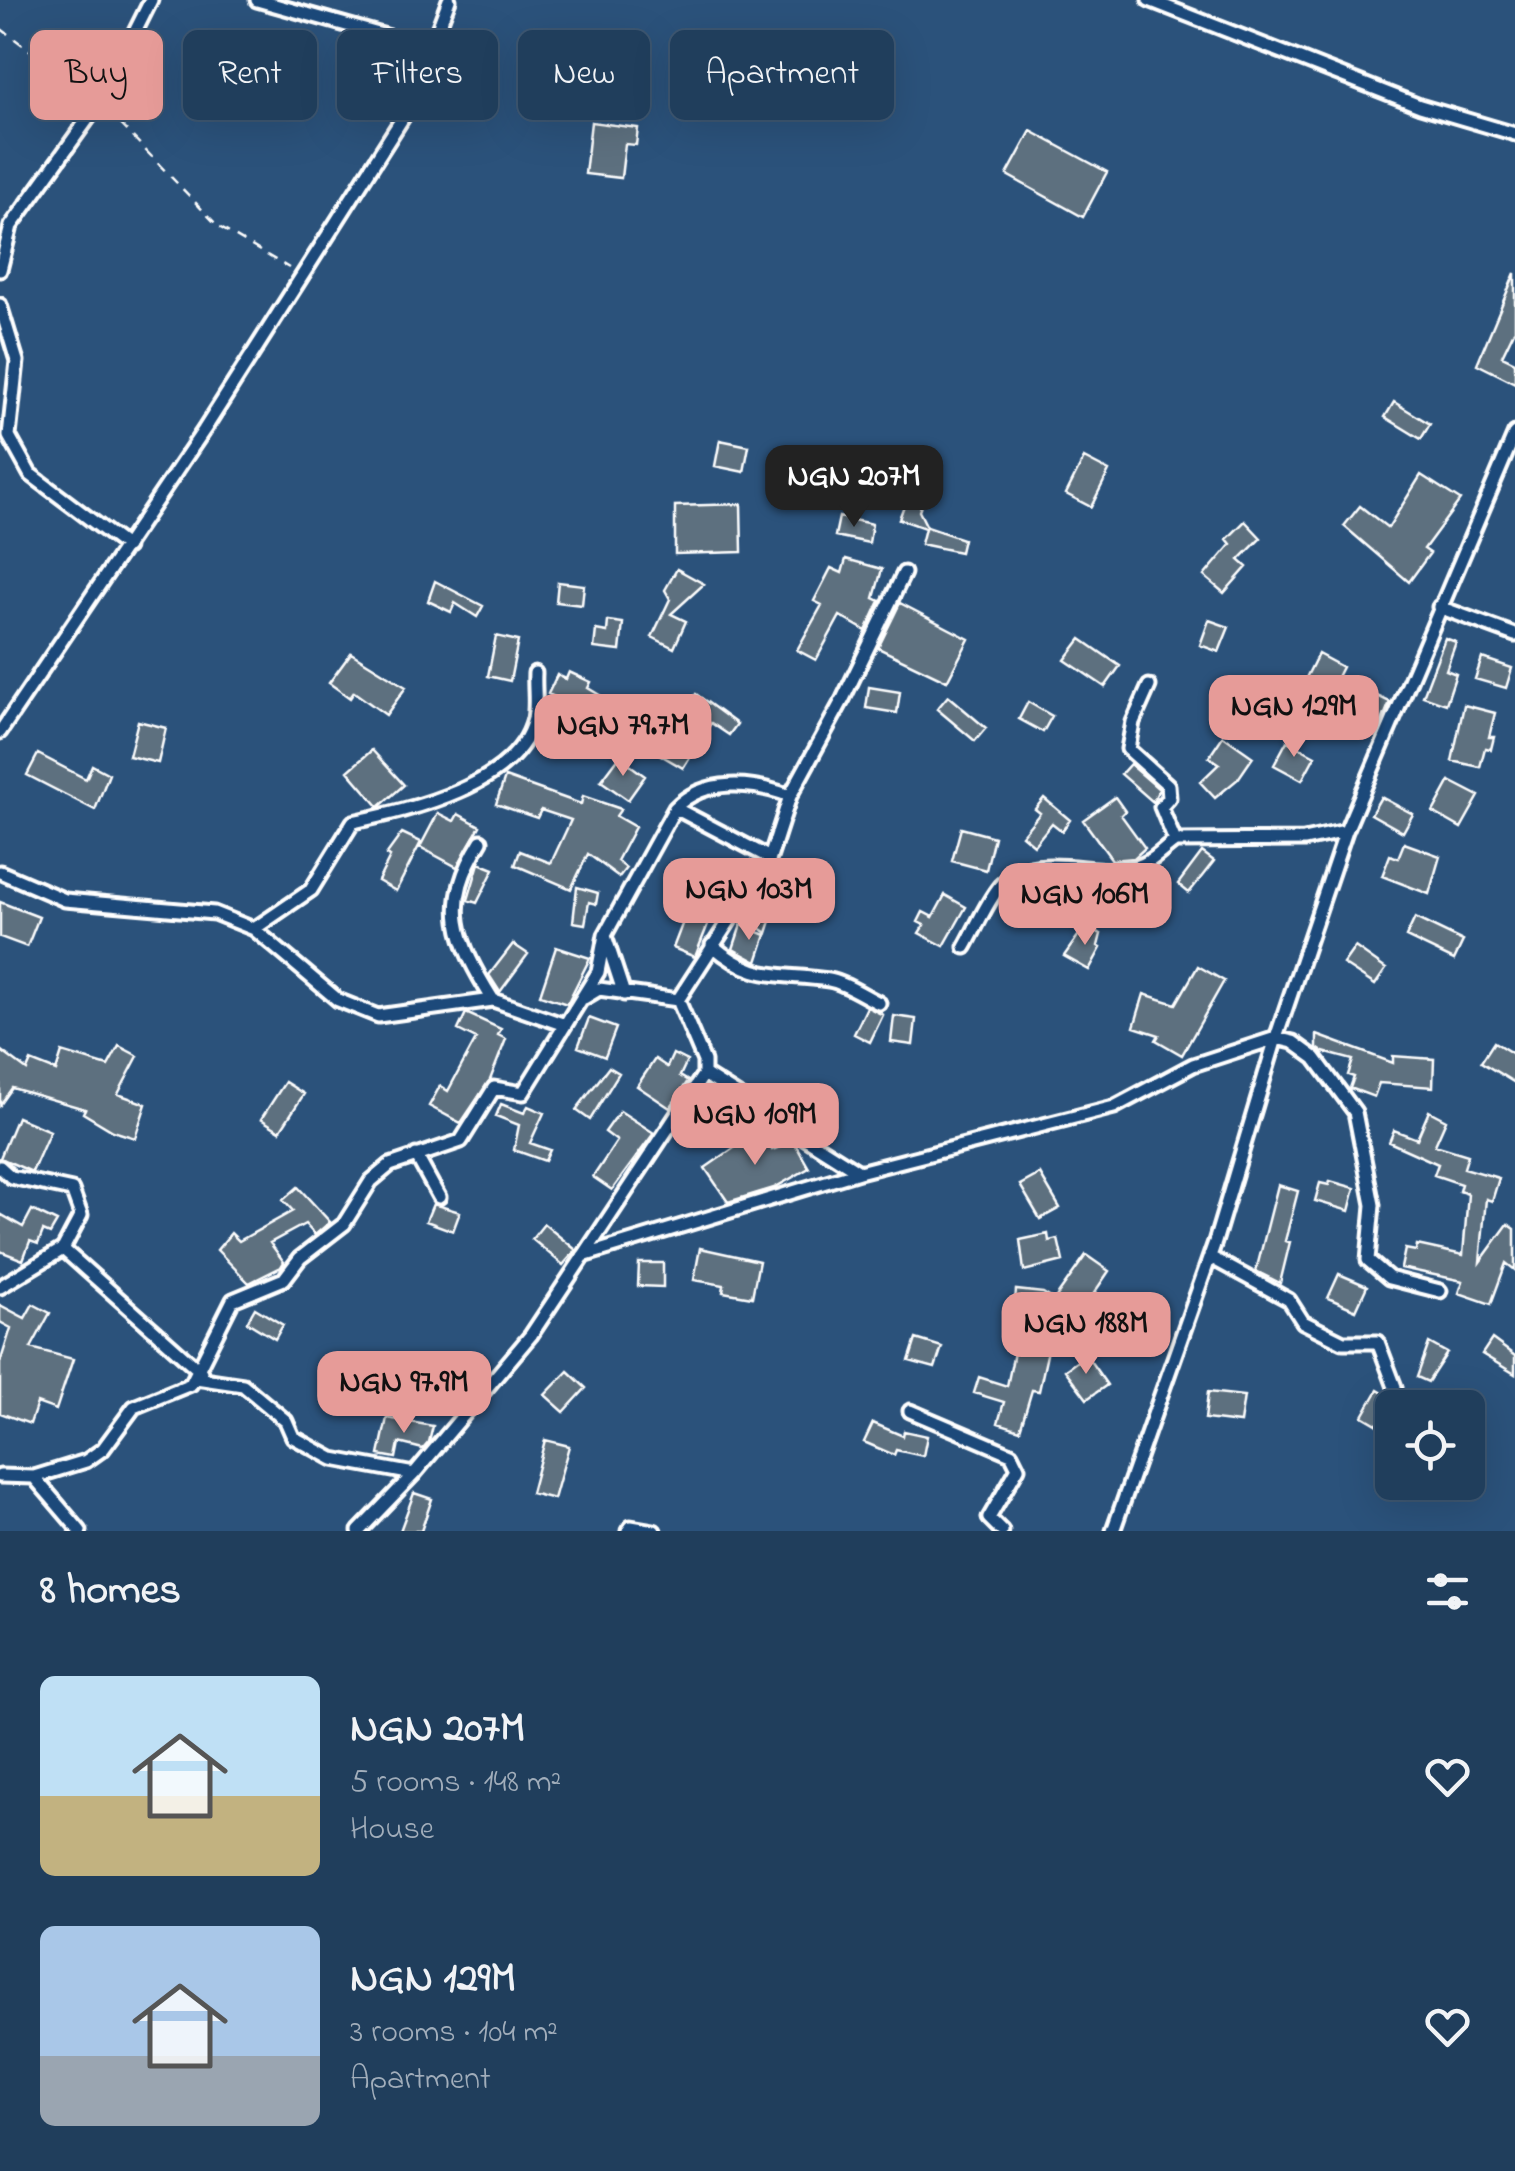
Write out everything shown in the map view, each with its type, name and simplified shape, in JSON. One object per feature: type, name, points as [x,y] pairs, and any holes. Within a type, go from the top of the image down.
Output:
[{"type":"street","points":[[136,30],[151,0]]},
{"type":"street","points":[[257,0],[364,30]]},
{"type":"street","points":[[439,30],[449,0]]},
{"type":"street","points":[[1149,0],[1420,106],[1515,134]]},
{"type":"street","points":[[0,270],[11,226],[87,120]]},
{"type":"street","points":[[0,732],[126,547],[401,120]]},
{"type":"street","points":[[0,305],[17,361],[9,436],[30,474],[126,547]]},
{"type":"street","points":[[1113,1531],[1210,1257],[1276,1038],[1346,831],[1515,433]]},
{"type":"street","points":[[678,1000],[770,858],[790,796],[844,699],[904,573]]},
{"type":"street","points":[[1439,606],[1515,635]]},
{"type":"street","points":[[254,930],[311,890],[353,822],[424,807],[505,764],[534,721],[535,672]]},
{"type":"street","points":[[1150,686],[1133,722],[1128,749],[1168,784],[1169,798],[1161,807],[1175,841]]},
{"type":"street","points":[[0,1476],[34,1477],[86,1461],[103,1449],[134,1407],[199,1375],[233,1300],[284,1279],[300,1258],[344,1224],[371,1181],[390,1165],[461,1141],[494,1088],[523,1094],[598,972],[605,935],[675,808],[695,790],[758,784],[790,796]]},
{"type":"street","points":[[675,808],[770,858]]},
{"type":"street","points":[[965,948],[1001,886],[1014,876],[1072,865],[1115,870],[1138,866],[1159,856],[1175,841],[1287,841],[1346,831]]},
{"type":"street","points":[[481,842],[461,874],[458,934],[493,1000]]},
{"type":"street","points":[[0,872],[65,900],[214,913],[254,930],[338,1000],[378,1016],[493,1000],[566,1024]]},
{"type":"street","points":[[605,935],[624,994]]},
{"type":"street","points":[[712,945],[736,966],[778,978],[832,981],[879,1003]]},
{"type":"street","points":[[575,1009],[599,989],[678,1000]]},
{"type":"street","points":[[359,1531],[414,1474],[531,1334],[704,1074],[704,1061],[678,1000]]},
{"type":"street","points":[[583,1256],[860,1172],[1114,1107],[1193,1065],[1276,1038],[1293,1042],[1315,1058],[1355,1112],[1373,1205],[1368,1260],[1389,1278],[1440,1291]]},
{"type":"street","points":[[704,1074],[860,1172]]},
{"type":"street","points":[[416,1155],[439,1197]]},
{"type":"street","points":[[0,1167],[11,1177],[72,1190],[80,1216],[64,1249],[0,1287]]},
{"type":"street","points":[[64,1249],[199,1375],[243,1385],[286,1421],[293,1437],[333,1459],[414,1474]]},
{"type":"street","points":[[1210,1257],[1289,1300],[1303,1322],[1343,1342],[1378,1342],[1395,1387]]},
{"type":"street","points":[[910,1411],[1010,1454],[1018,1468],[989,1518],[1002,1531]]},
{"type":"street","points":[[34,1477],[80,1531]]},
{"type":"street","points":[[628,1531],[631,1527],[654,1531]]},
{"type":"path","points":[[0,28],[30,50]]},
{"type":"path","points":[[117,120],[219,227],[300,274]]},
{"type":"building","points":[[591,122],[638,128],[636,145],[625,144],[621,178],[585,174]]},
{"type":"building","points":[[1031,131],[1107,172],[1083,217],[1007,175]]},
{"type":"building","points":[[1515,273],[1515,329],[1502,356],[1515,362],[1515,383],[1477,364]]},
{"type":"building","points":[[1394,402],[1430,424],[1421,439],[1385,417]]},
{"type":"building","points":[[720,440],[749,446],[744,472],[715,466]]},
{"type":"building","points":[[1084,458],[1109,471],[1091,507],[1066,494]]},
{"type":"building","points":[[1421,475],[1460,500],[1424,549],[1430,553],[1409,582],[1344,526],[1360,506],[1388,528]]},
{"type":"building","points":[[909,492],[924,498],[919,511],[927,527],[963,539],[960,552],[921,544],[925,528],[899,519]]},
{"type":"building","points":[[741,504],[742,552],[675,554],[675,506]]},
{"type":"building","points":[[839,517],[872,524],[869,543],[835,536]]},
{"type":"building","points":[[1245,521],[1261,538],[1239,560],[1247,567],[1224,593],[1204,576],[1231,544],[1227,539]]},
{"type":"building","points":[[846,559],[882,569],[874,598],[880,601],[866,631],[840,616],[816,660],[797,650],[822,605],[814,601],[831,568],[842,573]]},
{"type":"building","points":[[677,569],[704,584],[671,614],[686,621],[674,648],[652,637],[670,599],[665,590]]},
{"type":"building","points":[[435,581],[483,606],[477,617],[455,603],[451,612],[428,601]]},
{"type":"building","points":[[558,582],[584,585],[582,605],[556,602]]},
{"type":"building","points":[[900,603],[969,639],[947,681],[878,648]]},
{"type":"building","points":[[1209,620],[1229,627],[1219,652],[1200,645]]},
{"type":"building","points":[[608,621],[623,623],[620,651],[594,648],[596,630],[607,632]]},
{"type":"building","points":[[496,636],[518,641],[510,681],[488,676]]},
{"type":"building","points":[[1445,638],[1456,642],[1446,670],[1456,674],[1446,704],[1423,696]]},
{"type":"building","points":[[1081,639],[1120,666],[1105,687],[1065,660]]},
{"type":"building","points":[[351,653],[406,687],[386,715],[354,692],[350,698],[329,683]]},
{"type":"building","points":[[1318,654],[1342,667],[1337,677],[1390,702],[1380,726],[1325,700],[1322,706],[1298,694]]},
{"type":"building","points":[[1482,658],[1512,668],[1506,688],[1475,679]]},
{"type":"building","points":[[569,672],[591,682],[588,688],[623,709],[598,741],[580,730],[590,714],[548,694],[557,675],[566,679]]},
{"type":"building","points":[[869,687],[900,692],[897,713],[866,708]]},
{"type":"building","points":[[696,694],[737,724],[729,735],[711,723],[683,768],[659,754]]},
{"type":"building","points":[[948,696],[986,728],[975,741],[937,709]]},
{"type":"building","points":[[1028,702],[1052,716],[1043,732],[1019,719]]},
{"type":"building","points":[[1464,705],[1495,713],[1489,737],[1494,737],[1491,749],[1485,748],[1480,767],[1452,761]]},
{"type":"building","points":[[138,721],[166,728],[158,763],[129,756]]},
{"type":"building","points":[[1223,736],[1253,757],[1238,779],[1215,798],[1200,782],[1219,764],[1209,757]]},
{"type":"building","points":[[1287,741],[1315,756],[1302,780],[1274,765]]},
{"type":"building","points":[[372,750],[404,785],[379,807],[348,771]]},
{"type":"building","points":[[38,754],[86,779],[92,765],[109,774],[95,810],[27,775]]},
{"type":"building","points":[[619,757],[645,776],[628,800],[601,781]]},
{"type":"building","points":[[1130,764],[1159,789],[1153,802],[1121,774]]},
{"type":"building","points":[[505,777],[581,804],[583,796],[621,809],[616,816],[635,827],[617,861],[626,868],[619,877],[588,854],[571,889],[515,865],[520,851],[551,863],[571,820],[541,810],[537,818],[496,804]]},
{"type":"building","points":[[1450,781],[1479,796],[1461,828],[1433,812]]},
{"type":"building","points":[[1115,797],[1125,811],[1121,815],[1145,848],[1134,858],[1112,860],[1083,820]]},
{"type":"building","points":[[1381,797],[1413,814],[1403,832],[1371,814]]},
{"type":"building","points":[[1044,798],[1070,820],[1062,831],[1052,823],[1034,845],[1022,835],[1040,813],[1035,809]]},
{"type":"building","points":[[438,813],[454,821],[458,814],[480,826],[457,867],[420,847]]},
{"type":"building","points":[[961,828],[994,837],[986,870],[952,861]]},
{"type":"building","points":[[402,833],[421,842],[396,891],[378,881],[390,857],[386,855]]},
{"type":"building","points":[[1404,843],[1440,856],[1429,894],[1382,876],[1390,855],[1398,858]]},
{"type":"building","points":[[1202,852],[1214,861],[1189,893],[1178,884]]},
{"type":"building","points":[[479,863],[494,869],[477,903],[468,900]]},
{"type":"building","points":[[723,867],[743,882],[727,903],[707,888]]},
{"type":"building","points":[[763,886],[793,896],[788,913],[775,909],[767,933],[744,916]]},
{"type":"building","points":[[577,887],[598,893],[596,904],[589,902],[585,924],[573,922]]},
{"type":"building","points":[[945,895],[966,907],[944,946],[919,933],[924,925],[918,922],[923,912],[933,917]]},
{"type":"building","points":[[0,902],[39,917],[27,947],[0,937]]},
{"type":"building","points":[[689,906],[712,914],[695,957],[673,948]]},
{"type":"building","points":[[1415,918],[1463,941],[1454,960],[1406,937]]},
{"type":"building","points":[[741,925],[766,935],[757,962],[733,949]]},
{"type":"building","points":[[1085,926],[1101,934],[1101,948],[1089,970],[1064,956]]},
{"type":"building","points":[[513,944],[528,954],[500,992],[489,975]]},
{"type":"building","points":[[556,947],[590,958],[567,1004],[540,995]]},
{"type":"building","points":[[1355,947],[1386,969],[1375,985],[1343,964]]},
{"type":"building","points":[[1198,966],[1224,981],[1182,1055],[1156,1040],[1159,1035],[1134,1027],[1144,994],[1176,1004]]},
{"type":"building","points":[[867,1007],[883,1015],[870,1042],[854,1034]]},
{"type":"building","points":[[466,1013],[501,1029],[498,1035],[506,1039],[490,1080],[461,1123],[429,1106],[440,1086],[448,1091],[476,1039],[458,1030]]},
{"type":"building","points":[[894,1016],[916,1019],[913,1045],[891,1042]]},
{"type":"building","points":[[589,1018],[616,1028],[605,1057],[578,1047]]},
{"type":"building","points":[[1317,1035],[1393,1063],[1393,1056],[1434,1059],[1433,1087],[1379,1083],[1374,1097],[1350,1088],[1354,1077],[1348,1075],[1353,1060],[1317,1048]]},
{"type":"building","points":[[1494,1042],[1515,1055],[1515,1083],[1481,1062]]},
{"type":"building","points":[[119,1046],[138,1056],[118,1094],[146,1104],[135,1138],[113,1131],[83,1113],[85,1109],[12,1088],[0,1105],[0,1050],[27,1070],[31,1061],[56,1071],[62,1052],[108,1066]]},
{"type":"building","points":[[673,1054],[687,1061],[680,1076],[688,1081],[670,1108],[637,1086],[655,1059],[667,1067]]},
{"type":"building","points":[[609,1067],[619,1073],[590,1120],[576,1110]]},
{"type":"building","points":[[285,1082],[304,1094],[280,1131],[261,1119]]},
{"type":"building","points":[[501,1104],[524,1113],[528,1106],[544,1113],[530,1143],[550,1150],[545,1161],[514,1150],[519,1125],[496,1116]]},
{"type":"building","points":[[620,1111],[654,1133],[612,1190],[593,1177],[617,1141],[605,1132]]},
{"type":"building","points":[[1429,1111],[1446,1120],[1435,1145],[1468,1155],[1464,1168],[1499,1178],[1492,1201],[1486,1199],[1480,1262],[1508,1224],[1515,1229],[1515,1270],[1506,1263],[1491,1304],[1459,1293],[1463,1281],[1401,1268],[1405,1249],[1416,1251],[1417,1245],[1463,1255],[1468,1194],[1459,1191],[1461,1184],[1434,1175],[1438,1164],[1389,1142],[1394,1130],[1417,1139]]},
{"type":"building","points":[[17,1117],[50,1131],[32,1172],[0,1158]]},
{"type":"building","points":[[760,1130],[772,1150],[794,1142],[809,1168],[774,1188],[728,1202],[705,1168]]},
{"type":"building","points":[[1040,1174],[1060,1208],[1040,1219],[1020,1185]]},
{"type":"building","points":[[1330,1181],[1355,1188],[1349,1211],[1315,1201],[1320,1183],[1329,1185]]},
{"type":"building","points":[[1278,1185],[1298,1191],[1285,1241],[1290,1242],[1280,1283],[1256,1271]]},
{"type":"building","points":[[298,1187],[330,1222],[315,1235],[305,1224],[270,1243],[284,1262],[249,1283],[217,1250],[231,1233],[239,1241],[293,1211],[283,1200]]},
{"type":"building","points":[[433,1204],[460,1212],[453,1231],[426,1221]]},
{"type":"building","points":[[32,1210],[57,1222],[50,1234],[43,1231],[38,1244],[30,1241],[23,1260],[0,1251],[0,1214],[23,1227]]},
{"type":"building","points":[[544,1224],[576,1250],[563,1265],[532,1239]]},
{"type":"building","points":[[1048,1234],[1049,1241],[1058,1239],[1063,1261],[1024,1271],[1020,1240]]},
{"type":"building","points":[[700,1248],[759,1261],[752,1297],[723,1292],[724,1285],[694,1280]]},
{"type":"building","points":[[1086,1255],[1109,1271],[1082,1311],[1075,1306],[1065,1324],[1030,1303],[1015,1301],[1016,1290],[1043,1293],[1054,1300]]},
{"type":"building","points":[[639,1263],[663,1263],[663,1287],[638,1286]]},
{"type":"building","points":[[1339,1274],[1367,1286],[1356,1310],[1328,1298]]},
{"type":"building","points":[[33,1304],[50,1313],[31,1348],[73,1359],[56,1410],[37,1403],[30,1424],[0,1413],[0,1363],[11,1328],[0,1322],[0,1305],[25,1318]]},
{"type":"building","points":[[255,1308],[283,1325],[275,1339],[247,1322]]},
{"type":"building","points":[[916,1339],[942,1347],[935,1368],[909,1361]]},
{"type":"building","points":[[1492,1339],[1515,1356],[1515,1374],[1482,1354]]},
{"type":"building","points":[[1016,1343],[1048,1350],[1039,1391],[1032,1390],[1020,1430],[998,1423],[1004,1402],[974,1393],[979,1377],[1007,1386]]},
{"type":"building","points":[[1429,1343],[1447,1353],[1428,1382],[1417,1377]]},
{"type":"building","points":[[1086,1355],[1107,1385],[1087,1399],[1065,1370]]},
{"type":"building","points":[[568,1371],[586,1388],[564,1412],[545,1395]]},
{"type":"building","points":[[1208,1392],[1244,1396],[1240,1423],[1205,1419]]},
{"type":"building","points":[[1375,1395],[1375,1423],[1363,1416]]},
{"type":"building","points":[[387,1418],[433,1426],[429,1442],[423,1449],[399,1443],[396,1458],[379,1455]]},
{"type":"building","points":[[873,1423],[903,1436],[904,1431],[927,1436],[923,1456],[896,1450],[894,1455],[864,1442]]},
{"type":"building","points":[[545,1440],[569,1446],[554,1499],[531,1493]]},
{"type":"building","points":[[414,1493],[432,1499],[421,1531],[400,1531]]}]
